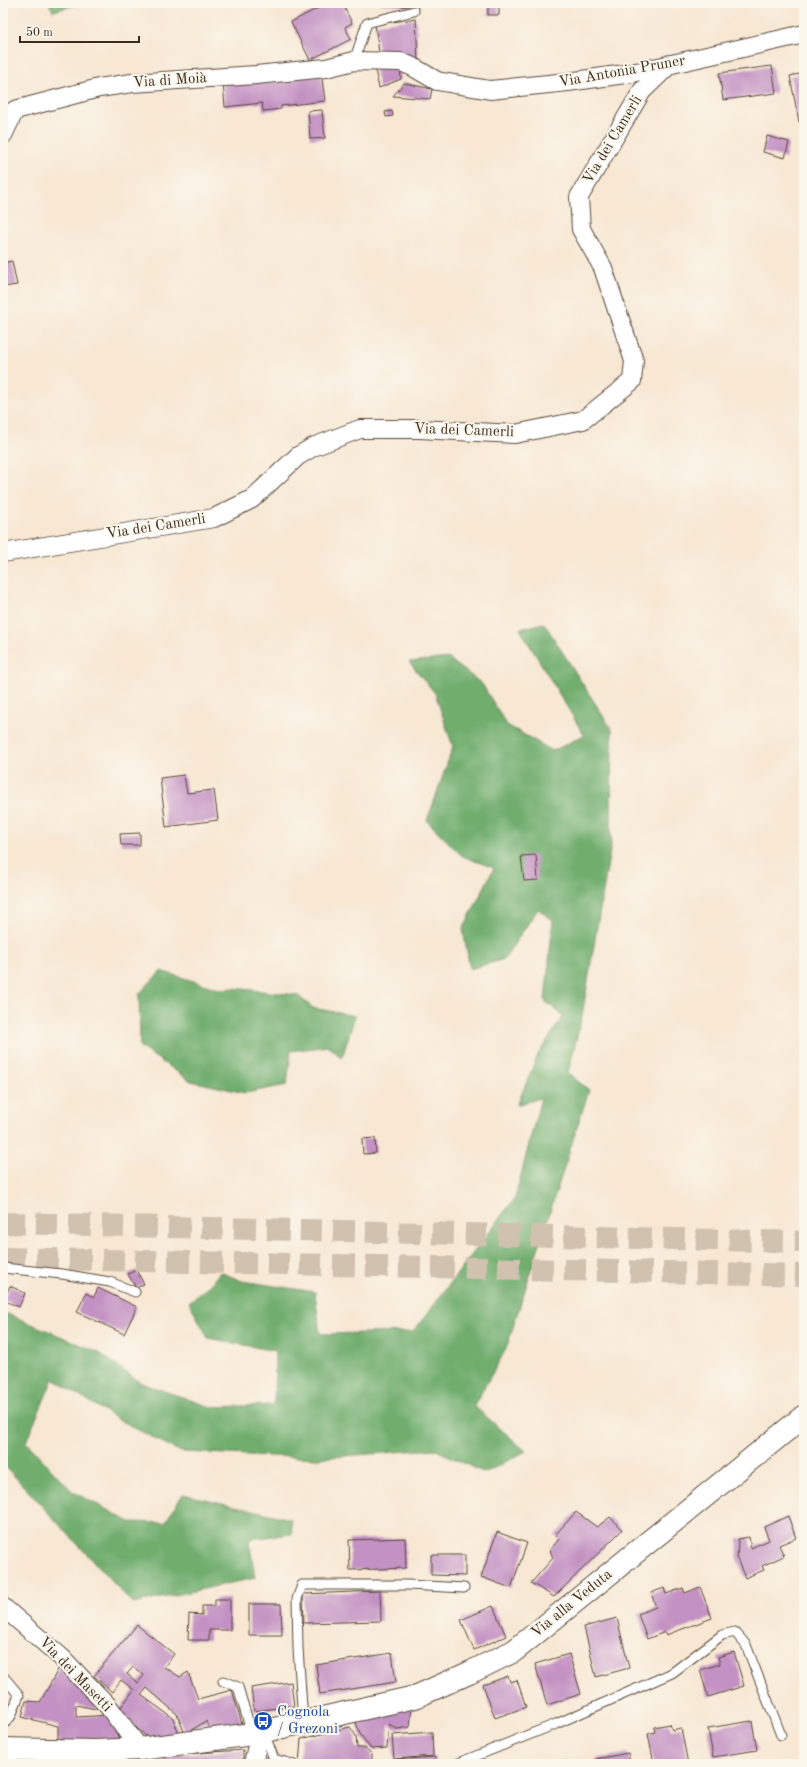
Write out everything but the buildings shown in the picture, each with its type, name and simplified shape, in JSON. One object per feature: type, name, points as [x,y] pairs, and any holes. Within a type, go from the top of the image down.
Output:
[{"type":"street","name":"Via Antonia Pruner","points":[[437,81],[490,90],[568,82],[670,64],[804,34]]},
{"type":"street","name":"Via di Moià","points":[[3,135],[15,110],[99,88],[132,83],[248,76],[326,68],[354,61],[401,62],[437,81]]},
{"type":"street","name":"Via dei Camerli","points":[[3,553],[214,518],[252,499],[298,456],[313,447],[360,429],[419,428],[515,434],[583,420],[632,381],[634,362],[603,268],[581,229],[579,197],[642,91],[670,64]]},
{"type":"street","name":"Via alla Veduta","points":[[3,1749],[95,1751],[140,1749],[256,1733],[416,1697],[514,1651],[804,1416]]},
{"type":"street","name":"Via dei Masetti","points":[[3,1607],[61,1657],[108,1706],[140,1749]]},
{"type":"street","points":[[253,1764],[256,1733]]},
{"type":"lane","points":[[354,61],[367,23],[414,12]]},
{"type":"lane","points":[[3,1268],[62,1274],[110,1282],[135,1292]]},
{"type":"lane","points":[[303,1722],[298,1648],[297,1599],[302,1585],[408,1585],[464,1588]]},
{"type":"lane","points":[[456,1764],[556,1724],[672,1673],[722,1635],[735,1632],[746,1644],[781,1735]]},
{"type":"lane","points":[[3,1676],[19,1695],[11,1716],[3,1725]]},
{"type":"lane","points":[[223,1681],[238,1687],[256,1733],[266,1738],[274,1759],[292,1764]]},
{"type":"green space","points":[[49,3],[83,3],[53,11]]},
{"type":"green space","points":[[544,623],[612,730],[611,845],[582,1016],[568,1073],[589,1090],[506,1349],[474,1406],[526,1451],[485,1473],[434,1449],[318,1458],[181,1452],[119,1420],[53,1379],[26,1442],[72,1491],[130,1522],[165,1523],[183,1494],[291,1519],[292,1534],[249,1539],[255,1578],[133,1604],[3,1464],[3,1312],[98,1352],[141,1383],[211,1407],[274,1405],[275,1351],[208,1338],[189,1302],[209,1286],[220,1272],[242,1281],[315,1292],[320,1334],[413,1332],[515,1198],[541,1098],[517,1105],[538,1055],[563,1016],[545,1001],[553,920],[538,909],[504,959],[470,969],[463,929],[494,868],[462,856],[427,821],[453,747],[435,693],[409,662],[448,658],[482,684],[507,725],[553,751],[584,735],[520,629]]},
{"type":"green space","points":[[161,971],[219,989],[234,988],[297,995],[313,1008],[355,1016],[342,1058],[328,1046],[291,1051],[287,1085],[245,1093],[191,1081],[140,1047],[139,994]]},
{"type":"tunnel","points":[[3,1223],[804,1242]]},
{"type":"tunnel","points":[[3,1258],[804,1275]]},
{"type":"place","name":"Cognola / Grezoni","points":[[263,1721]]}]
